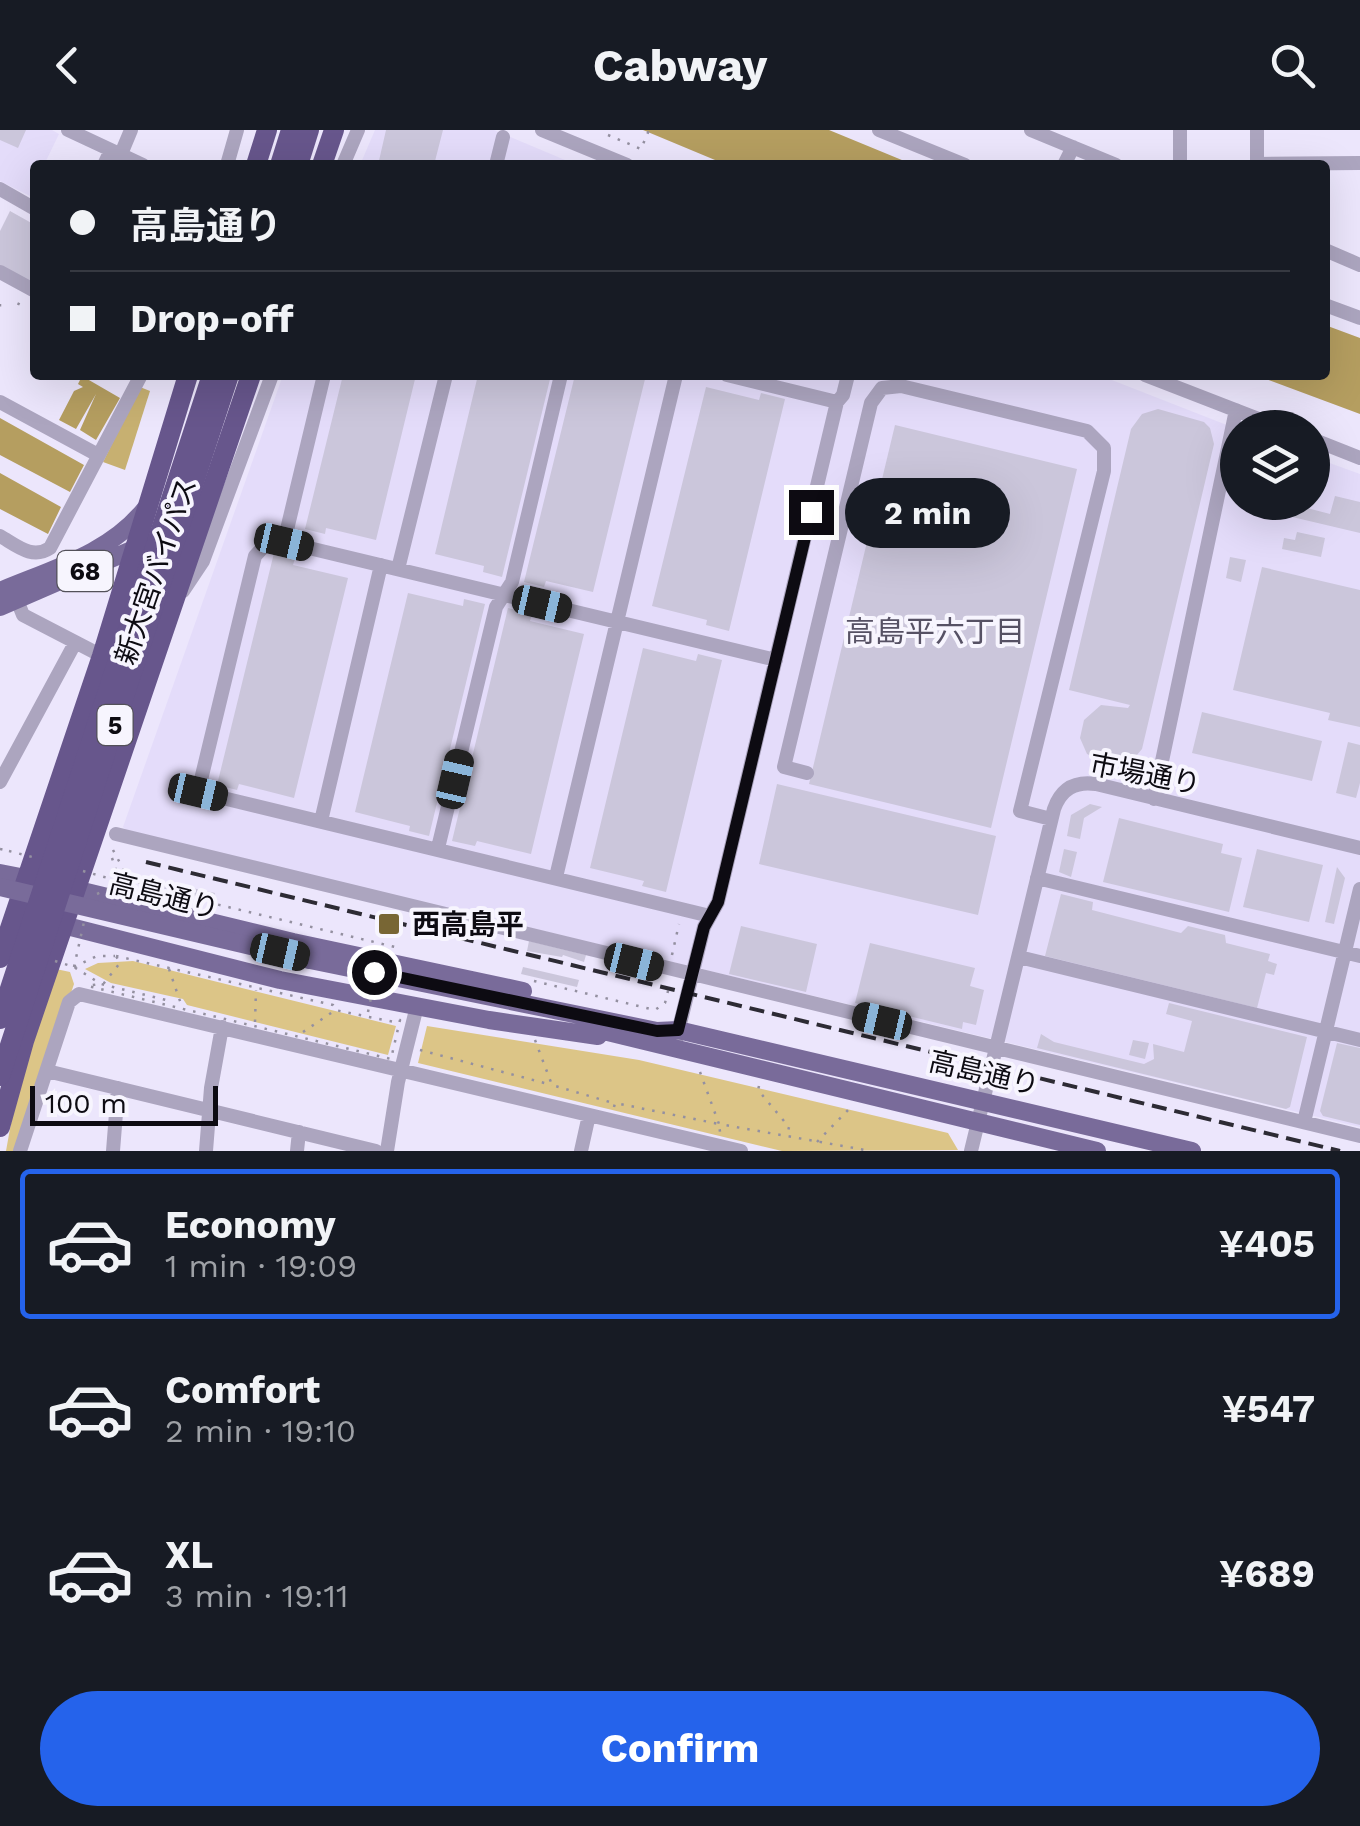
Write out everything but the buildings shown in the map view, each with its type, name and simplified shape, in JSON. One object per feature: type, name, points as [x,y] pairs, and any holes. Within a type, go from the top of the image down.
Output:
[{"type":"highway","points":[[258,160],[267,130]]},
{"type":"highway","points":[[282,160],[291,130]]},
{"type":"highway","points":[[300,160],[310,130]]},
{"type":"highway","points":[[324,160],[334,130]]},
{"type":"highway","name":"新大宮バイパス","points":[[0,958],[7,912],[26,878],[102,656],[187,380]]},
{"type":"highway","name":"5","points":[[0,1019],[210,380]]},
{"type":"highway","name":"5","points":[[0,1076],[228,380]]},
{"type":"highway","name":"新大宮バイパス","points":[[0,1127],[24,1041],[249,380]]},
{"type":"main road","name":"68","points":[[6,599],[170,533],[210,495]]},
{"type":"main road","name":"68","points":[[6,599],[105,546],[132,525],[150,503]]},
{"type":"main road","points":[[3,861],[26,878],[293,942],[660,1020],[678,1030]]},
{"type":"main road","name":"高島通り","points":[[0,886],[309,964],[657,1031],[678,1030],[1192,1151]]},
{"type":"main road","name":"高島通り","points":[[0,895],[546,1016],[633,1041],[1096,1151]]},
{"type":"main road","points":[[7,912],[280,980],[633,1041]]},
{"type":"street","points":[[68,130],[133,160]]},
{"type":"street","points":[[109,160],[132,130]]},
{"type":"street","points":[[229,160],[236,130]]},
{"type":"street","points":[[345,160],[358,130]]},
{"type":"street","points":[[542,130],[615,160]]},
{"type":"street","points":[[879,130],[905,135],[955,160]]},
{"type":"street","points":[[1031,130],[1103,160]]},
{"type":"street","points":[[1180,130],[1180,160]]},
{"type":"street","points":[[1257,130],[1258,160]]},
{"type":"street","points":[[497,160],[503,137]]},
{"type":"street","points":[[1067,160],[1073,148]]},
{"type":"street","points":[[1330,163],[1360,162]]},
{"type":"street","points":[[0,189],[30,206]]},
{"type":"street","points":[[1330,252],[1360,264]]},
{"type":"street","points":[[0,272],[30,288]]},
{"type":"street","points":[[1330,307],[1360,318]]},
{"type":"street","points":[[0,536],[30,553],[46,550],[138,380]]},
{"type":"street","points":[[174,604],[203,561],[270,380]]},
{"type":"street","points":[[284,542],[323,380]]},
{"type":"street","points":[[398,569],[445,380]]},
{"type":"street","points":[[438,848],[496,607],[512,582],[560,380]]},
{"type":"street","points":[[556,877],[675,380]]},
{"type":"street","points":[[747,380],[837,402]]},
{"type":"street","points":[[673,1050],[704,927],[718,902],[837,402],[844,395],[847,380]]},
{"type":"street","points":[[1158,380],[1236,410]]},
{"type":"street","points":[[807,772],[784,767],[871,403],[882,388],[902,386],[1087,431],[1104,448],[1104,471],[1020,811],[1051,819]]},
{"type":"street","points":[[0,402],[98,455]]},
{"type":"street","points":[[1330,442],[1360,448]]},
{"type":"street","points":[[1330,446],[1360,458]]},
{"type":"street","points":[[1154,799],[1220,486]]},
{"type":"street","points":[[710,916],[198,792],[256,556],[268,542],[284,542],[776,660]]},
{"type":"street","points":[[321,821],[381,565]]},
{"type":"street","points":[[6,599],[23,615],[102,656]]},
{"type":"street","points":[[0,782],[75,643]]},
{"type":"street","name":"市場通り","points":[[971,1151],[1060,795],[1078,784],[1096,784],[1360,848]]},
{"type":"street","points":[[115,842],[1360,1136]]},
{"type":"street","points":[[1037,878],[1360,956]]},
{"type":"street","points":[[1304,1122],[1360,889]]},
{"type":"street","points":[[1018,957],[1360,1040]]},
{"type":"street","points":[[20,1151],[69,1002],[75,995],[84,994],[396,1064],[736,1150]]},
{"type":"street","points":[[387,1151],[396,1064],[416,1006]]},
{"type":"street","points":[[206,1151],[222,1027]]},
{"type":"street","points":[[46,1072],[376,1151]]},
{"type":"street","points":[[113,1151],[118,1088]]},
{"type":"street","points":[[580,1151],[589,1115]]},
{"type":"street","points":[[297,1151],[299,1132]]},
{"type":"path","points":[[608,135],[641,149],[649,130]]},
{"type":"path","points":[[0,304],[0,310]]},
{"type":"path","points":[[115,842],[128,878],[157,890],[410,951]]},
{"type":"path","points":[[0,849],[9,851]]},
{"type":"path","points":[[112,858],[122,882]]},
{"type":"path","points":[[672,957],[680,922]]},
{"type":"path","points":[[368,1012],[382,940]]},
{"type":"path","points":[[170,1001],[100,984],[74,967],[97,956],[116,956],[333,1005],[335,1010]]},
{"type":"path","points":[[88,986],[104,982],[120,963],[116,956]]},
{"type":"path","points":[[168,967],[182,1008]]},
{"type":"path","points":[[525,978],[655,1010],[664,1003],[671,981]]},
{"type":"path","points":[[254,1024],[256,988]]},
{"type":"path","points":[[298,1036],[335,1010],[400,1020],[396,1064]]},
{"type":"path","points":[[535,1040],[552,1086]]},
{"type":"path","points":[[420,1050],[615,1104],[871,1151]]},
{"type":"path","points":[[700,1072],[721,1138]]},
{"type":"path","points":[[759,1086],[758,1090],[789,1127],[786,1138]]},
{"type":"path","points":[[613,1112],[615,1104]]},
{"type":"path","points":[[816,1143],[850,1108]]},
{"type":"shaded area","points":[[0,130],[52,130],[59,134],[46,160],[30,160],[30,196],[0,181]]},
{"type":"shaded area","points":[[375,130],[494,130],[565,160],[362,160]]},
{"type":"shaded area","points":[[643,130],[829,130],[902,160],[715,160]]},
{"type":"shaded area","points":[[1330,327],[1360,338],[1360,414],[1268,380],[1330,380]]},
{"type":"shaded area","points":[[80,380],[89,380],[120,398],[96,440],[80,430],[96,394],[76,429],[59,420],[74,391],[83,387],[78,384]]},
{"type":"shaded area","points":[[281,380],[1112,380],[1220,422],[1220,520],[1330,520],[1330,463],[1360,474],[1360,1127],[123,827]]},
{"type":"shaded area","points":[[140,387],[150,391],[125,470],[103,462]]},
{"type":"shaded area","points":[[0,418],[84,465],[70,492],[0,455]]},
{"type":"shaded area","points":[[0,473],[61,507],[48,534],[0,509]]},
{"type":"shaded area","points":[[133,961],[396,1026],[388,1055],[187,1005],[183,999],[111,983],[85,969],[98,963]]},
{"type":"shaded area","points":[[56,969],[70,972],[74,984],[18,1151],[6,1151],[15,1101]]},
{"type":"shaded area","points":[[427,1026],[639,1060],[948,1133],[958,1150],[782,1151],[418,1063]]},
{"type":"railway","points":[[146,862],[1340,1151]]},
{"type":"place","name":"西高島平","points":[[389,924]]},
{"type":"district","name":"高島平六丁目","points":[[935,631]]},
{"type":"route","points":[[374,972],[657,1031],[678,1030],[704,927],[718,902],[811,512]]}]
